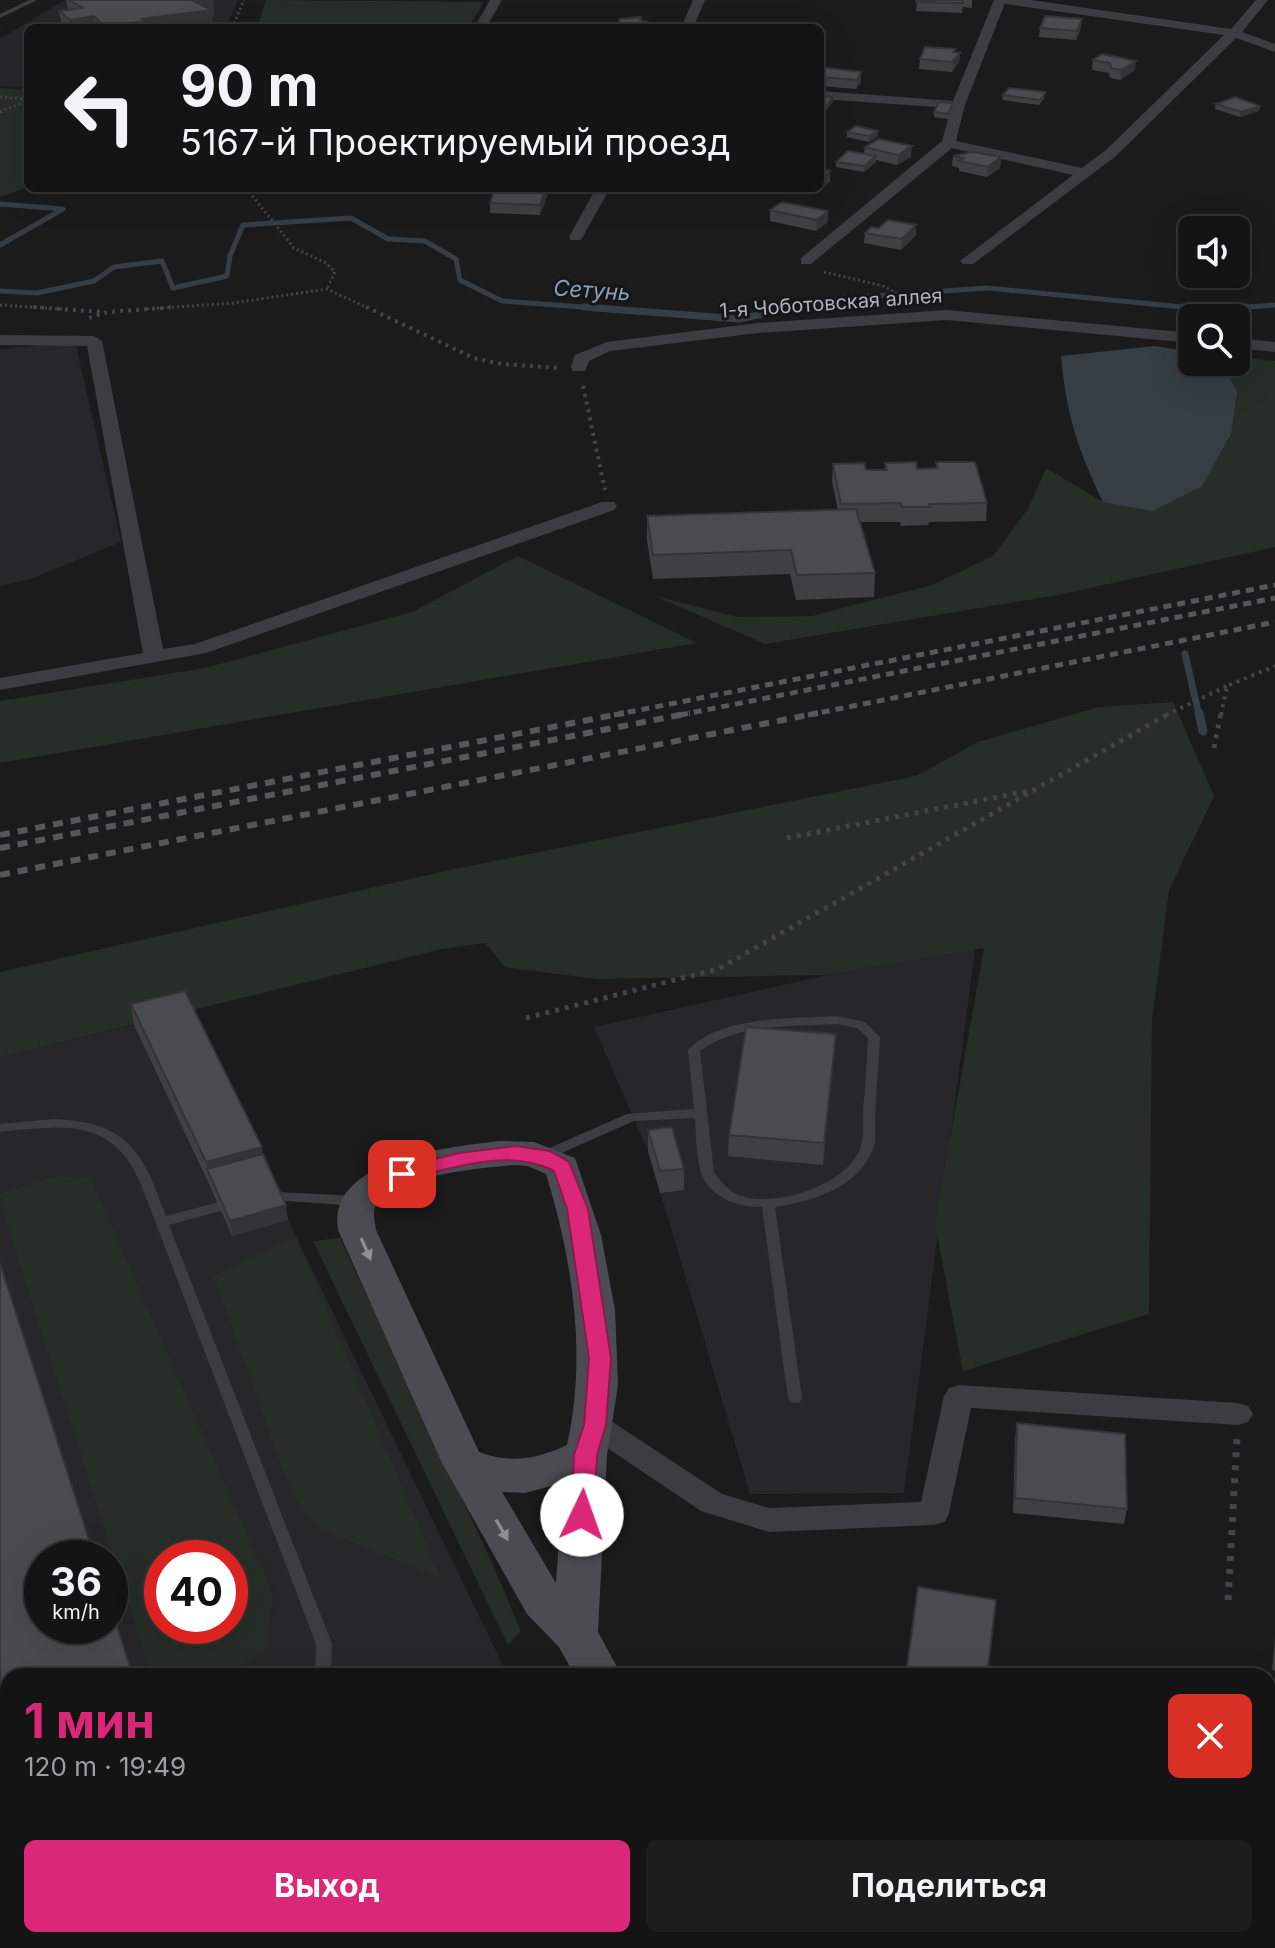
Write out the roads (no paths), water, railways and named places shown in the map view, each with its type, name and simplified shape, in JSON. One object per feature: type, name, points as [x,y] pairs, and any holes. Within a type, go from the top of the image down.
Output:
[{"type":"street","points":[[482,24],[496,0]]},
{"type":"street","points":[[689,24],[699,0]]},
{"type":"street","points":[[806,261],[949,143],[958,105],[1000,0]]},
{"type":"street","points":[[1006,0],[1234,33],[1275,48]]},
{"type":"street","points":[[968,261],[1111,153],[1234,33],[1262,0]]},
{"type":"street","points":[[824,95],[958,105]]},
{"type":"street","points":[[949,143],[1085,173]]},
{"type":"street","points":[[576,237],[601,192]]},
{"type":"street","name":"1-я Чоботовская аллея","points":[[579,367],[581,358],[607,347],[758,328],[947,315],[1178,337]]},
{"type":"street","points":[[0,340],[94,341],[154,657]]},
{"type":"street","points":[[1250,344],[1275,347]]},
{"type":"street","points":[[0,684],[199,649],[608,506]]},
{"type":"street","points":[[575,1634],[590,1440],[600,1358],[577,1209],[562,1167],[543,1156],[516,1153],[459,1160],[384,1181],[364,1193],[358,1201],[354,1214],[357,1230],[463,1463],[543,1601],[575,1634],[594,1668]]},
{"type":"street","points":[[590,1440],[712,1503],[769,1520],[934,1513],[959,1396],[1238,1414]]},
{"type":"street","points":[[463,1463],[497,1477],[547,1475],[590,1440]]},
{"type":"lane","points":[[0,16],[34,0]]},
{"type":"lane","points":[[836,1020],[861,1025],[874,1037],[867,1149],[851,1170],[812,1195],[768,1202],[738,1199],[717,1187],[707,1172],[701,1113],[694,1050],[706,1039],[725,1031],[836,1020]]},
{"type":"lane","points":[[543,1156],[632,1117],[701,1113]]},
{"type":"lane","points":[[0,1128],[72,1123],[94,1127],[115,1137],[133,1156],[324,1644],[323,1668]]},
{"type":"lane","points":[[278,1197],[358,1201]]},
{"type":"lane","points":[[768,1202],[795,1398]]},
{"type":"lane","points":[[161,1222],[219,1207]]},
{"type":"waterway","name":"Сетунь","points":[[0,204],[63,209],[0,245]]},
{"type":"waterway","name":"Сетунь","points":[[0,291],[37,293],[94,281],[114,267],[162,261],[173,288],[227,276],[230,256],[243,225],[351,218],[388,239],[425,241],[456,259],[460,280],[502,301],[606,309]]},
{"type":"waterway","name":"Сетунь","points":[[793,308],[844,298],[987,288],[1178,307]]},
{"type":"waterway","name":"Сетунь","points":[[1250,307],[1275,305]]},
{"type":"waterway","name":"Сетунь","points":[[584,307],[606,309]]},
{"type":"waterway","name":"Сетунь","points":[[793,308],[798,307]]},
{"type":"waterway","name":"Сетунь","points":[[606,309],[739,319],[793,308]]},
{"type":"waterway","name":"Сетунь","points":[[788,309],[793,308]]},
{"type":"waterway","points":[[1185,654],[1199,715]]},
{"type":"waterway","points":[[1199,713],[1203,731]]},
{"type":"railway","points":[[614,715],[1275,585]]},
{"type":"railway","points":[[680,715],[1275,598]]},
{"type":"railway","points":[[808,715],[1275,622]]},
{"type":"railway","points":[[0,835],[624,713]]},
{"type":"railway","points":[[0,848],[690,713]]},
{"type":"railway","points":[[0,875],[818,713]]}]
